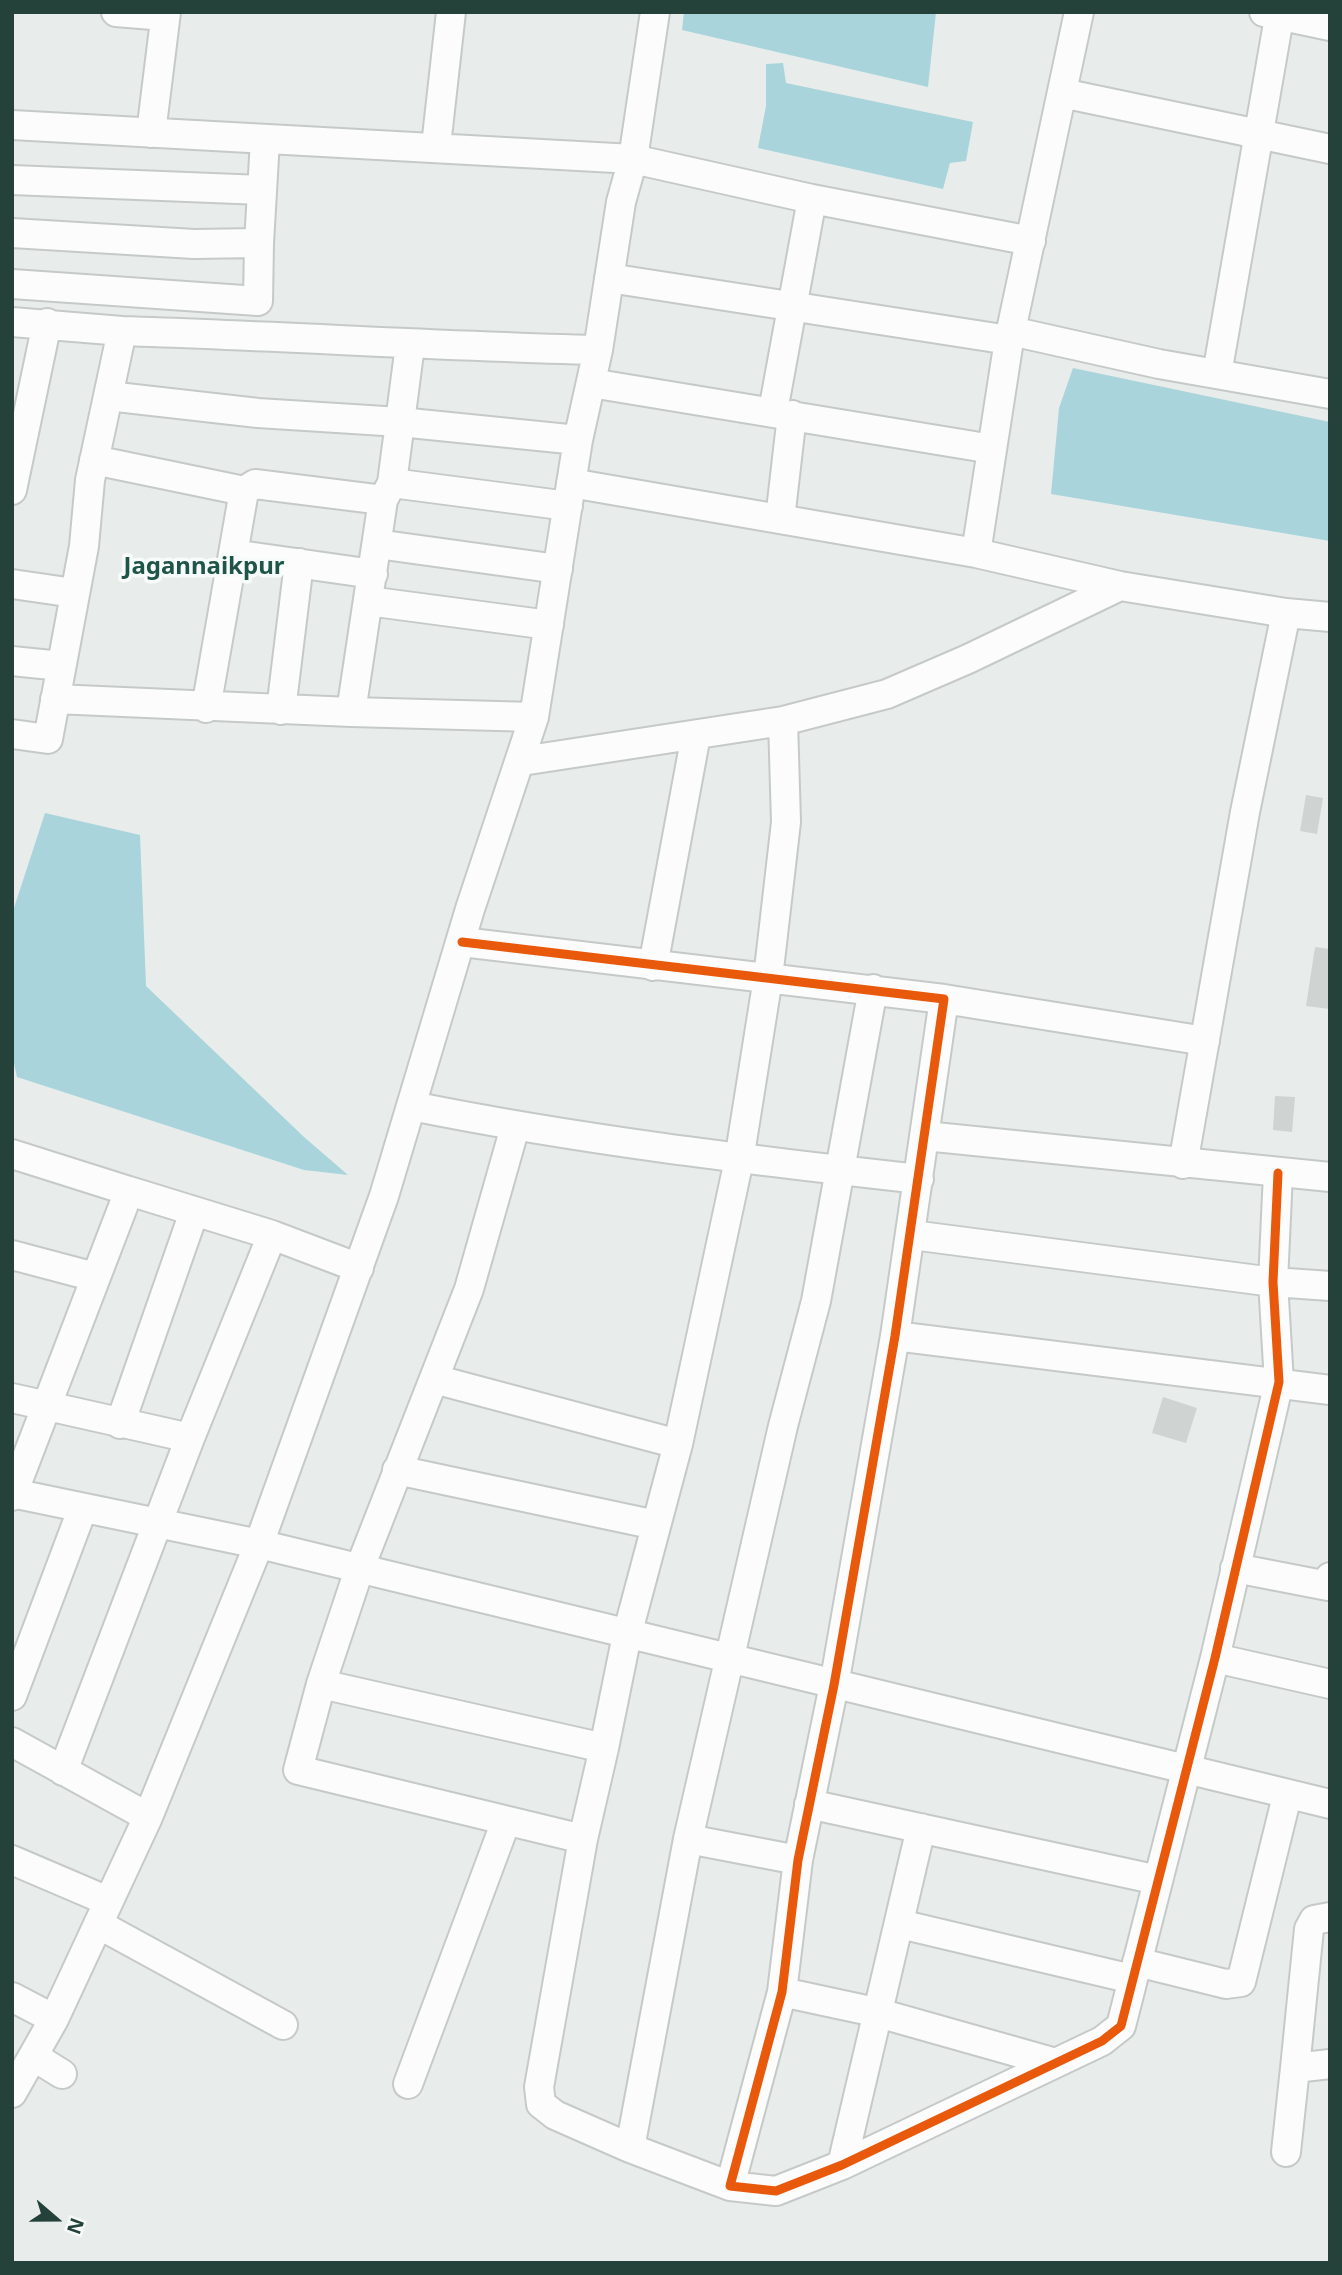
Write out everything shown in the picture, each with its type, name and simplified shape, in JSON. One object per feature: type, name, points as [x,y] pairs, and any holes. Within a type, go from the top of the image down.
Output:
[{"type":"street","points":[[116,12],[166,14],[151,133]]},
{"type":"street","points":[[436,146],[451,12]]},
{"type":"street","points":[[14,2085],[54,2019],[148,1817],[259,1544],[359,1268],[412,1106],[470,909],[522,761],[534,717],[578,440],[598,350],[621,201],[633,159],[655,12]]},
{"type":"street","points":[[976,553],[1010,335],[1079,12]]},
{"type":"street","points":[[1217,374],[1259,133],[1274,13],[1330,26]]},
{"type":"street","points":[[1062,93],[1330,149]]},
{"type":"street","points":[[12,125],[265,140],[436,146],[633,159],[812,199],[1031,240]]},
{"type":"street","points":[[12,284],[258,301],[265,140]]},
{"type":"street","points":[[12,180],[262,190]]},
{"type":"street","points":[[780,519],[783,413],[794,304],[812,199]]},
{"type":"street","points":[[12,233],[194,244],[259,243]]},
{"type":"street","points":[[609,278],[1010,335],[1330,394]]},
{"type":"street","points":[[12,322],[122,331],[349,338],[410,345],[598,350]]},
{"type":"street","points":[[12,490],[47,323]]},
{"type":"street","points":[[12,734],[48,739],[84,546],[94,460],[122,331]]},
{"type":"street","points":[[351,712],[377,544],[400,422],[410,345]]},
{"type":"street","points":[[591,383],[992,449]]},
{"type":"street","points":[[108,396],[258,413],[400,422],[578,440]]},
{"type":"street","points":[[94,460],[244,491],[255,484],[388,491],[570,495],[780,519],[976,553],[1120,586],[1330,617]]},
{"type":"street","points":[[206,708],[244,491]]},
{"type":"street","points":[[377,544],[558,569]]},
{"type":"street","points":[[233,554],[299,563],[370,588],[549,625]]},
{"type":"street","points":[[281,710],[299,563]]},
{"type":"street","points":[[12,584],[74,593]]},
{"type":"street","points":[[522,761],[783,720],[887,694],[968,659],[1120,586]]},
{"type":"street","points":[[1183,1164],[1245,812],[1286,612]]},
{"type":"street","points":[[12,661],[61,666]]},
{"type":"street","points":[[55,699],[206,708],[534,717]]},
{"type":"street","points":[[783,720],[786,822],[768,978],[738,1160],[678,1444],[627,1635],[583,1839],[539,2087],[541,2104],[555,2116],[730,2186],[776,2191],[842,2165],[1102,2040],[1121,2026],[1215,1658],[1279,1382],[1273,1282],[1278,1173]]},
{"type":"street","points":[[653,966],[696,735]]},
{"type":"street","points":[[462,942],[653,966],[873,989],[1205,1041]]},
{"type":"street","points":[[630,2148],[688,1839],[783,1426],[817,1301],[873,989]]},
{"type":"street","points":[[730,2186],[782,1992],[798,1860],[834,1685],[912,1235],[944,999]]},
{"type":"street","points":[[412,1106],[515,1127],[738,1160],[919,1179]]},
{"type":"street","points":[[515,1127],[469,1289],[359,1570],[321,1684],[298,1770],[583,1839]]},
{"type":"street","points":[[925,1136],[1330,1177]]},
{"type":"street","points":[[12,1154],[272,1235],[359,1268]]},
{"type":"street","points":[[129,1191],[13,1494],[259,1544],[731,1661],[1186,1767],[1286,1796],[1330,1804]]},
{"type":"street","points":[[120,1424],[194,1212]]},
{"type":"street","points":[[63,1771],[156,1524],[272,1235]]},
{"type":"street","points":[[912,1235],[1273,1282],[1330,1286]]},
{"type":"street","points":[[12,1255],[95,1277]]},
{"type":"street","points":[[895,1336],[1330,1390]]},
{"type":"street","points":[[434,1379],[678,1444]]},
{"type":"street","points":[[12,1398],[190,1438]]},
{"type":"street","points":[[397,1470],[656,1525]]},
{"type":"street","points":[[12,1696],[82,1510]]},
{"type":"street","points":[[1235,1569],[1329,1583]]},
{"type":"street","points":[[1215,1658],[1330,1684]]},
{"type":"street","points":[[321,1684],[604,1748]]},
{"type":"street","points":[[12,1742],[148,1817]]},
{"type":"street","points":[[900,1924],[1134,1970],[1226,1984],[1241,1982],[1286,1796]]},
{"type":"street","points":[[809,1804],[1158,1880]]},
{"type":"street","points":[[408,2084],[506,1821]]},
{"type":"street","points":[[842,2165],[875,2012],[900,1924],[920,1828]]},
{"type":"street","points":[[688,1839],[798,1860]]},
{"type":"street","points":[[12,1860],[103,1912],[283,2025]]},
{"type":"street","points":[[1286,2152],[1309,1929],[1314,1920],[1330,1917]]},
{"type":"street","points":[[782,1992],[875,2012],[1052,2062]]},
{"type":"street","points":[[12,1997],[54,2019]]},
{"type":"street","points":[[33,2056],[62,2074]]},
{"type":"street","points":[[1295,2068],[1330,2064]]},
{"type":"water","points":[[684,12],[936,12],[928,87],[682,30]]},
{"type":"water","points":[[783,63],[786,83],[973,122],[966,161],[950,163],[943,189],[758,148],[766,106],[766,64]]},
{"type":"water","points":[[1073,368],[1330,422],[1330,541],[1051,494],[1059,408]]},
{"type":"water","points":[[45,813],[140,835],[146,986],[304,1137],[348,1175],[304,1170],[17,1077],[12,1054],[12,914]]},
{"type":"building","points":[[1306,795],[1323,798],[1317,834],[1300,831]]},
{"type":"building","points":[[1315,947],[1330,949],[1330,1009],[1306,1006]]},
{"type":"building","points":[[1275,1096],[1295,1097],[1292,1132],[1273,1130]]},
{"type":"building","points":[[1163,1397],[1197,1408],[1186,1443],[1152,1433]]},
{"type":"cycle path","points":[[462,942],[944,999],[895,1336],[834,1685],[798,1860],[782,1992],[730,2186],[776,2191],[842,2165],[1102,2041],[1121,2026],[1215,1658],[1279,1382],[1273,1282],[1278,1173]]},
{"type":"district","name":"Jagannaikpur","points":[[204,567]]}]
